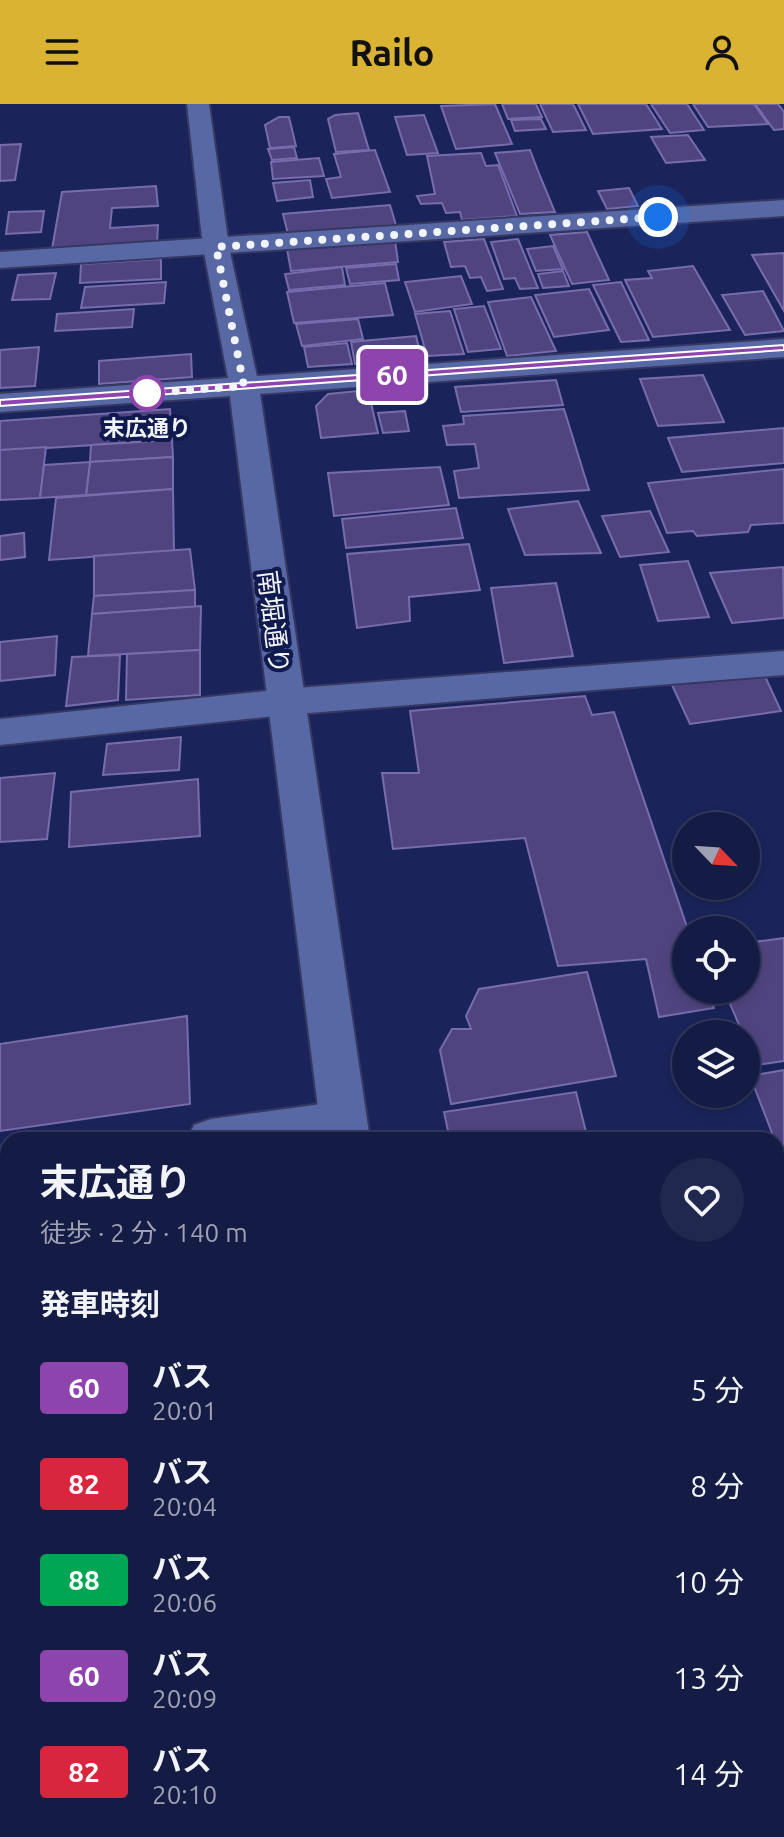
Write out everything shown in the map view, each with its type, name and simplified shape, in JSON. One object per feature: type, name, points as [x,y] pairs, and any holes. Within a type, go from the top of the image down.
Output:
[{"type":"street","name":"南堀通り","points":[[198,104],[216,247],[244,386],[284,702],[345,1131]]},
{"type":"street","points":[[0,260],[784,208]]},
{"type":"street","points":[[0,403],[784,348]]},
{"type":"street","points":[[0,732],[284,702],[784,663]]},
{"type":"building","points":[[495,104],[512,144],[456,149],[441,106]]},
{"type":"building","points":[[502,104],[536,104],[542,117],[508,119]]},
{"type":"building","points":[[540,104],[573,104],[586,130],[553,132]]},
{"type":"building","points":[[578,104],[646,104],[662,129],[593,134]]},
{"type":"building","points":[[651,104],[687,104],[704,130],[670,133]]},
{"type":"building","points":[[693,104],[754,104],[768,124],[708,127]]},
{"type":"building","points":[[755,104],[778,104],[784,112],[784,129],[774,130]]},
{"type":"building","points":[[358,113],[369,150],[336,152],[328,119],[335,115]]},
{"type":"building","points":[[424,115],[438,153],[407,155],[395,117]]},
{"type":"building","points":[[279,117],[289,117],[296,146],[270,148],[265,125]]},
{"type":"building","points":[[541,119],[546,129],[515,131],[511,120]]},
{"type":"building","points":[[688,135],[705,160],[666,163],[651,137]]},
{"type":"building","points":[[21,144],[15,180],[0,181],[0,145]]},
{"type":"building","points":[[294,147],[297,158],[272,160],[268,149]]},
{"type":"building","points":[[375,150],[390,192],[332,198],[326,179],[341,177],[334,154]]},
{"type":"building","points":[[530,150],[555,212],[520,214],[495,153]]},
{"type":"building","points":[[481,153],[486,166],[498,165],[517,216],[462,220],[460,212],[446,213],[442,203],[421,204],[417,196],[435,194],[427,156]]},
{"type":"building","points":[[319,158],[324,176],[273,179],[271,162]]},
{"type":"building","points":[[310,180],[313,197],[277,201],[273,183]]},
{"type":"building","points":[[156,186],[158,206],[112,208],[110,228],[158,225],[157,243],[52,249],[62,192]]},
{"type":"building","points":[[629,188],[638,206],[607,209],[598,191]]},
{"type":"building","points":[[390,205],[396,225],[288,234],[283,214]]},
{"type":"building","points":[[44,211],[41,232],[6,234],[9,212]]},
{"type":"building","points":[[587,232],[609,280],[572,284],[550,235]]},
{"type":"building","points":[[484,239],[503,289],[487,291],[481,277],[470,278],[465,266],[451,267],[444,242]]},
{"type":"building","points":[[518,239],[538,288],[520,289],[515,278],[504,279],[491,242]]},
{"type":"building","points":[[395,240],[398,262],[291,271],[287,249]]},
{"type":"building","points":[[553,246],[563,269],[536,271],[527,249]]},
{"type":"building","points":[[784,253],[784,311],[752,255]]},
{"type":"building","points":[[161,259],[161,279],[80,283],[81,264]]},
{"type":"building","points":[[396,264],[399,280],[350,284],[346,268]]},
{"type":"building","points":[[693,266],[730,330],[653,337],[625,280],[652,278],[648,271]]},
{"type":"building","points":[[342,267],[345,285],[289,290],[285,274]]},
{"type":"building","points":[[563,271],[569,286],[543,288],[538,274]]},
{"type":"building","points":[[56,273],[50,299],[12,300],[18,275]]},
{"type":"building","points":[[461,276],[472,304],[415,312],[405,282]]},
{"type":"building","points":[[166,282],[164,303],[81,308],[85,287]]},
{"type":"building","points":[[621,282],[649,340],[621,342],[593,285]]},
{"type":"building","points":[[385,283],[393,315],[294,323],[287,292]]},
{"type":"building","points":[[589,289],[609,330],[554,337],[535,295]]},
{"type":"building","points":[[763,291],[784,331],[745,335],[722,295]]},
{"type":"building","points":[[531,297],[556,351],[507,356],[488,302]]},
{"type":"building","points":[[484,306],[501,349],[468,352],[454,309]]},
{"type":"building","points":[[134,309],[132,327],[55,331],[57,314]]},
{"type":"building","points":[[450,311],[464,354],[427,356],[415,314]]},
{"type":"building","points":[[358,319],[363,339],[302,346],[296,324]]},
{"type":"building","points":[[416,336],[421,356],[355,364],[351,342]]},
{"type":"building","points":[[347,343],[352,364],[308,367],[304,347]]},
{"type":"building","points":[[39,347],[35,386],[0,388],[0,350]]},
{"type":"building","points":[[191,354],[192,377],[99,384],[99,361]]},
{"type":"building","points":[[703,375],[724,422],[658,426],[640,379]]},
{"type":"building","points":[[556,380],[563,405],[461,412],[455,387]]},
{"type":"building","points":[[368,390],[378,433],[321,438],[316,406],[328,394]]},
{"type":"building","points":[[170,409],[172,440],[0,451],[0,421]]},
{"type":"building","points":[[564,409],[589,490],[459,498],[454,471],[479,468],[475,444],[447,445],[443,426],[464,424],[463,416]]},
{"type":"building","points":[[405,411],[409,431],[383,433],[378,413]]},
{"type":"building","points":[[784,428],[784,463],[682,472],[668,438]]},
{"type":"building","points":[[172,440],[173,457],[90,462],[91,445]]},
{"type":"building","points":[[46,447],[40,498],[0,500],[0,450]]},
{"type":"building","points":[[173,457],[173,489],[86,495],[90,462]]},
{"type":"building","points":[[90,462],[86,495],[40,498],[44,465]]},
{"type":"building","points":[[440,467],[449,505],[334,516],[328,473]]},
{"type":"building","points":[[784,469],[784,523],[751,525],[748,532],[697,536],[693,531],[667,533],[648,483]]},
{"type":"building","points":[[173,489],[174,551],[49,560],[56,498]]},
{"type":"building","points":[[578,501],[601,553],[525,555],[508,509]]},
{"type":"building","points":[[456,508],[463,538],[346,548],[342,519]]},
{"type":"building","points":[[650,511],[669,552],[620,557],[602,516]]},
{"type":"building","points":[[24,533],[25,557],[0,560],[0,536]]},
{"type":"building","points":[[469,544],[480,590],[409,597],[410,621],[357,628],[347,554]]},
{"type":"building","points":[[190,549],[195,590],[94,596],[94,556]]},
{"type":"building","points":[[688,561],[709,617],[658,621],[640,565]]},
{"type":"building","points":[[783,567],[784,618],[732,623],[710,573]]},
{"type":"building","points":[[556,583],[573,656],[504,663],[491,588]]},
{"type":"building","points":[[195,590],[195,607],[92,614],[94,596]]},
{"type":"building","points":[[201,606],[200,650],[88,656],[92,614]]},
{"type":"building","points":[[57,636],[55,675],[0,681],[0,642]]},
{"type":"building","points":[[200,650],[200,695],[126,700],[127,654]]},
{"type":"building","points":[[120,655],[118,700],[66,706],[72,657]]},
{"type":"building","points":[[763,672],[781,711],[690,724],[672,685]]},
{"type":"building","points":[[585,696],[592,715],[614,712],[672,883],[672,900],[678,900],[683,916],[672,916],[672,1004],[713,1004],[714,1008],[659,1017],[646,959],[558,966],[525,838],[393,849],[382,773],[419,773],[410,711]]},
{"type":"building","points":[[181,737],[179,770],[103,775],[107,744]]},
{"type":"building","points":[[55,773],[47,839],[0,842],[0,778]]},
{"type":"building","points":[[198,779],[200,836],[69,847],[71,792]]},
{"type":"building","points":[[784,938],[784,1061],[760,1065],[760,1020],[737,1020],[730,1004],[760,1004],[760,941]]},
{"type":"building","points":[[587,972],[616,1076],[451,1104],[440,1050],[452,1029],[471,1029],[466,1016],[479,989]]},
{"type":"building","points":[[187,1016],[190,1104],[0,1131],[0,1044]]},
{"type":"building","points":[[784,1070],[784,1132],[772,1132],[760,1102],[760,1074]]},
{"type":"building","points":[[576,1092],[586,1132],[448,1132],[444,1112]]},
{"type":"bus line","name":"60","points":[[0,403],[784,348]]},
{"type":"place","name":"末広通り","points":[[147,393]]},
{"type":"route","points":[[147,393],[244,386],[216,247],[658,217]]}]
